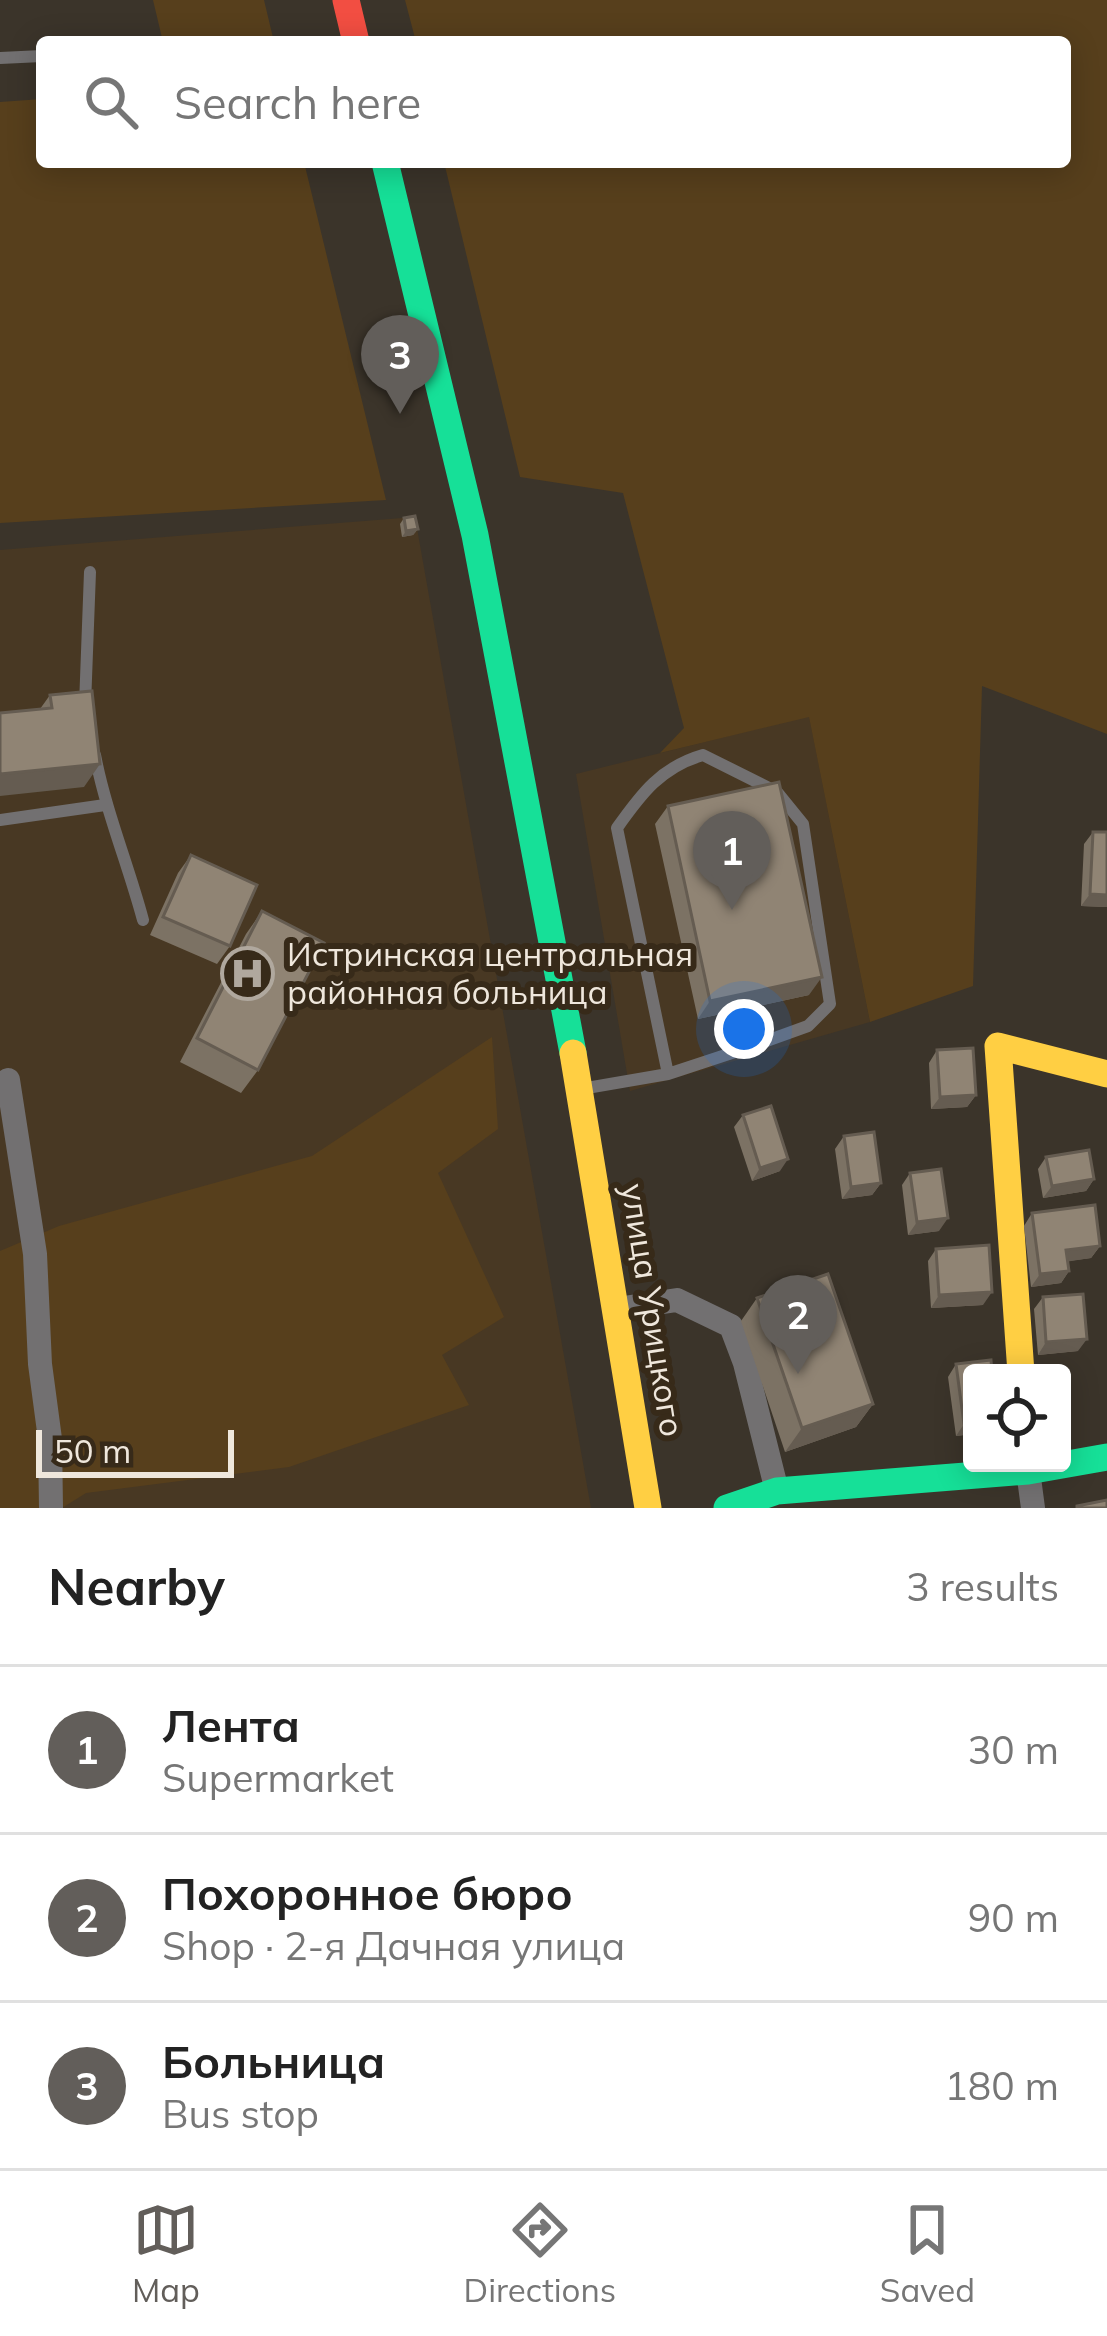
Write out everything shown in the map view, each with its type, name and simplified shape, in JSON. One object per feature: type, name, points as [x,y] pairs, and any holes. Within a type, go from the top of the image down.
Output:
[{"type":"street","points":[[346,0],[355,36]]},
{"type":"street","name":"улица Урицкого","points":[[386,168],[475,535],[580,1090],[648,1508]]},
{"type":"street","points":[[1020,1364],[998,1046],[1107,1074]]},
{"type":"street","points":[[8,1080],[34,1254],[50,1439],[51,1508]]},
{"type":"street","points":[[617,1309],[677,1300],[731,1326],[777,1491]]},
{"type":"street","points":[[1071,1462],[1107,1457]]},
{"type":"street","points":[[728,1508],[777,1491],[976,1472]]},
{"type":"street","points":[[1029,1472],[1033,1508]]},
{"type":"lane","points":[[0,58],[36,56]]},
{"type":"lane","points":[[89,725],[85,706],[90,572]]},
{"type":"lane","points":[[64,708],[85,706]]},
{"type":"lane","points":[[93,746],[105,805],[127,858],[143,920]]},
{"type":"lane","points":[[580,1090],[668,1073],[808,1026],[830,1004],[803,824],[777,792],[703,755],[681,761],[655,779],[616,828],[668,1073]]},
{"type":"lane","points":[[0,820],[105,805]]},
{"type":"shaded area","points":[[153,0],[264,0],[273,36],[162,36]]},
{"type":"shaded area","points":[[405,0],[1107,0],[1107,734],[982,686],[973,986],[870,1022],[809,717],[660,753],[684,728],[623,493],[520,477],[445,168],[1071,168],[1071,36],[414,36]]},
{"type":"shaded area","points":[[36,99],[36,168],[305,168],[386,500],[0,523],[0,102]]},
{"type":"shaded area","name":"Истринская центральная районная больница","points":[[415,517],[591,1508],[0,1508],[0,550]]},
{"type":"shaded area","points":[[809,716],[870,1022],[630,1091],[576,774]]},
{"type":"shaded area","points":[[492,1037],[498,1129],[438,1173],[504,1317],[442,1355],[469,1405],[289,1467],[86,1493],[62,1508],[0,1508],[0,1251],[59,1226],[312,1156]]},
{"type":"building","points":[[415,516],[418,529],[406,531],[404,518]]},
{"type":"building","points":[[92,691],[100,764],[0,774],[0,713],[52,708],[50,695]]},
{"type":"building","points":[[779,782],[822,977],[710,1001],[668,806]]},
{"type":"building","points":[[1093,832],[1107,832],[1107,895],[1090,894]]},
{"type":"building","points":[[191,855],[257,885],[230,946],[163,917]]},
{"type":"building","points":[[262,911],[324,943],[258,1070],[197,1038]]},
{"type":"building","points":[[973,1048],[976,1095],[940,1097],[937,1050]]},
{"type":"building","points":[[771,1106],[788,1159],[760,1168],[743,1115]]},
{"type":"building","points":[[874,1132],[881,1183],[851,1187],[844,1136]]},
{"type":"building","points":[[1089,1150],[1094,1179],[1052,1186],[1046,1157]]},
{"type":"building","points":[[941,1169],[948,1218],[917,1222],[910,1173]]},
{"type":"building","points":[[1095,1205],[1100,1246],[1066,1250],[1069,1271],[1040,1274],[1032,1213]]},
{"type":"building","points":[[989,1245],[992,1292],[939,1295],[936,1249]]},
{"type":"building","points":[[828,1274],[873,1404],[802,1428],[757,1298]]},
{"type":"building","points":[[1083,1294],[1087,1339],[1046,1342],[1043,1297]]},
{"type":"building","points":[[991,1360],[991,1364],[963,1364],[963,1416],[956,1364]]},
{"type":"building","points":[[1107,1500],[1107,1508],[1077,1508],[1077,1506]]},
{"type":"traffic: fast","points":[[386,168],[475,535],[573,1053]]},
{"type":"traffic: fast","points":[[727,1508],[777,1491],[1028,1471],[1107,1457]]},
{"type":"traffic: slow","points":[[1020,1364],[998,1046],[1107,1074]]},
{"type":"traffic: slow","points":[[573,1053],[648,1508]]},
{"type":"traffic: jam","points":[[346,0],[355,36]]},
{"type":"place","name":"Больница","points":[[400,414]]},
{"type":"place","name":"Лента","points":[[732,910]]},
{"type":"place","name":"Истринская центральная районная больница","points":[[248,973]]},
{"type":"place","name":"Похоронное бюро","points":[[798,1374]]}]
